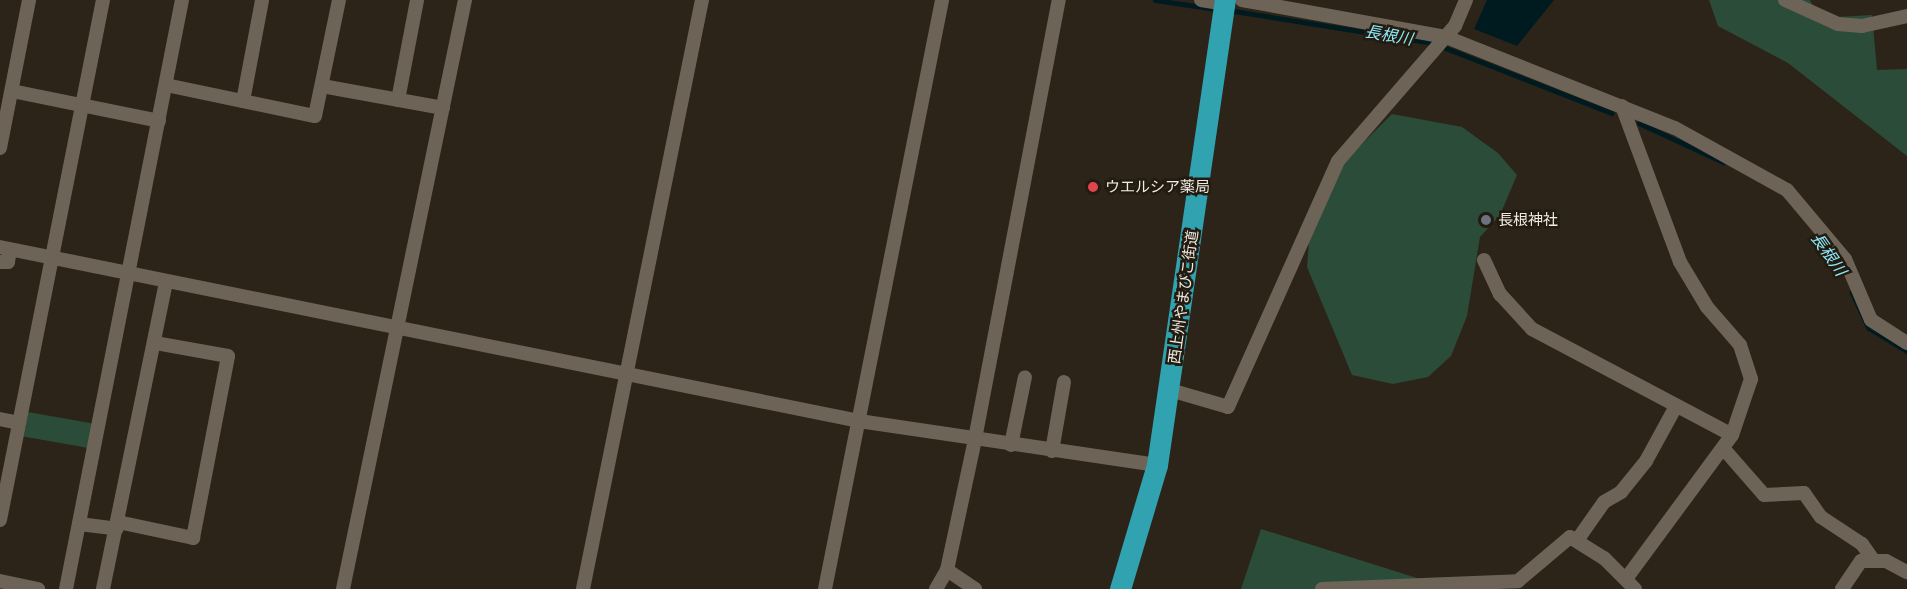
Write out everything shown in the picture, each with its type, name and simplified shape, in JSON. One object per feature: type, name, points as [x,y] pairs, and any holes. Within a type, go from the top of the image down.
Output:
[{"type":"highway","name":"西上州やまびこ街道","points":[[1120,589],[1157,465],[1231,1]]},
{"type":"street","points":[[0,148],[29,0]]},
{"type":"street","points":[[0,520],[103,0]]},
{"type":"street","points":[[66,589],[182,0]]},
{"type":"street","points":[[243,101],[262,0]]},
{"type":"street","points":[[166,85],[315,116],[339,0]]},
{"type":"street","points":[[398,100],[417,0]]},
{"type":"street","points":[[343,589],[465,0]]},
{"type":"street","points":[[583,589],[702,0]]},
{"type":"street","points":[[825,589],[942,0]]},
{"type":"street","points":[[936,589],[947,570],[975,439],[1059,0]]},
{"type":"street","points":[[1201,0],[1231,1],[1446,37],[1622,106],[1787,190],[1845,259],[1871,320],[1907,343]]},
{"type":"street","points":[[1170,390],[1228,407],[1338,161],[1446,37],[1466,0]]},
{"type":"street","points":[[1785,0],[1838,24],[1862,26],[1907,16]]},
{"type":"street","points":[[321,86],[443,108]]},
{"type":"street","points":[[12,91],[159,121]]},
{"type":"street","points":[[1322,589],[1518,581],[1564,540],[1578,539],[1630,584],[1732,435],[1748,397],[1747,361],[1680,262],[1622,106]]},
{"type":"street","points":[[0,262],[8,262],[5,248],[166,283],[859,421],[1157,465]]},
{"type":"street","points":[[1484,260],[1500,294],[1532,329],[1675,408],[1732,435]]},
{"type":"street","points":[[103,589],[156,343],[166,283]]},
{"type":"street","points":[[79,524],[117,526],[193,538],[228,356],[156,343]]},
{"type":"street","points":[[1011,444],[1025,377]]},
{"type":"street","points":[[1052,451],[1064,382]]},
{"type":"street","points":[[1578,539],[1604,502],[1621,492],[1646,460],[1675,408]]},
{"type":"street","points":[[0,419],[19,423]]},
{"type":"street","points":[[1723,448],[1764,495],[1804,493],[1821,517],[1862,544],[1873,560]]},
{"type":"street","points":[[1842,589],[1861,561],[1873,560],[1907,572]]},
{"type":"street","points":[[947,570],[975,589]]},
{"type":"street","points":[[0,581],[38,589]]},
{"type":"green space","points":[[1709,0],[1810,0],[1814,8],[1836,17],[1872,15],[1877,70],[1907,69],[1907,156],[1788,63],[1718,26]]},
{"type":"green space","points":[[1392,114],[1462,127],[1498,153],[1517,175],[1500,215],[1480,237],[1467,316],[1451,356],[1428,377],[1393,384],[1352,375],[1307,267],[1310,228],[1334,172]]},
{"type":"green space","points":[[28,412],[94,424],[90,448],[24,437]]},
{"type":"green space","points":[[1261,529],[1452,589],[1241,589]]},
{"type":"water","points":[[1487,0],[1554,0],[1517,46],[1474,29]]},
{"type":"waterway","name":"長根川","points":[[1155,0],[1217,9]]},
{"type":"waterway","name":"長根川","points":[[1228,10],[1433,43],[1612,113]]},
{"type":"waterway","name":"長根川","points":[[1639,123],[1723,162]]},
{"type":"waterway","name":"長根川","points":[[1852,292],[1869,328],[1907,351]]},
{"type":"place","name":"ウエルシア薬局","points":[[1093,187]]},
{"type":"place","name":"長根神社","points":[[1486,220]]}]
